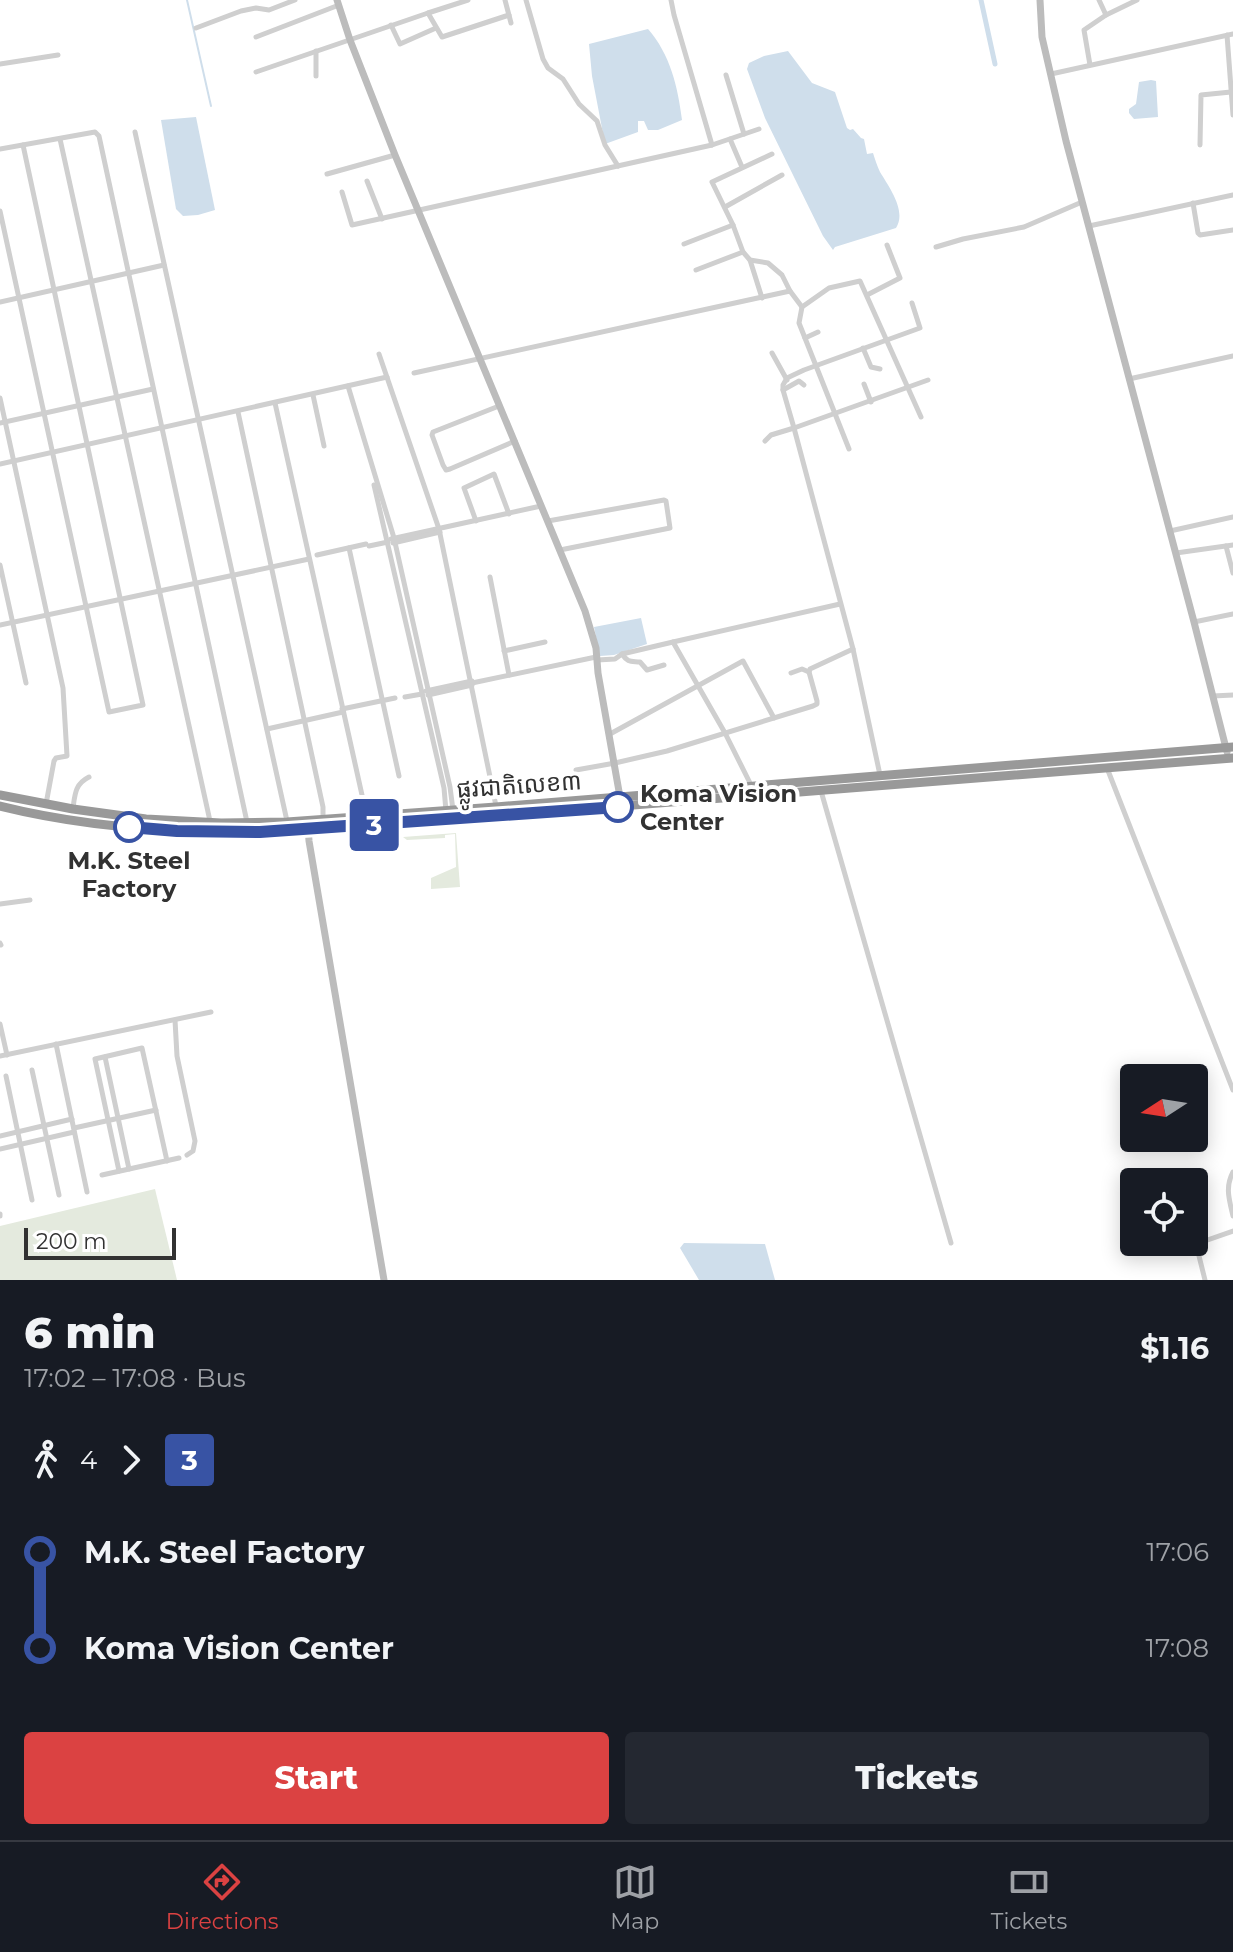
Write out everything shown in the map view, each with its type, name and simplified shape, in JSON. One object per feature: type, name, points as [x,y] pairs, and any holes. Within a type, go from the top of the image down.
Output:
[{"type":"highway","name":"ផ្លូវជាតិលេខ៣","points":[[323,824],[450,810],[497,812],[620,797],[752,786],[1230,753]]},
{"type":"highway","name":"ផ្លូវជាតិលេខ៣","points":[[0,806],[71,820],[146,829],[221,832],[821,791],[1107,768],[1230,753]]},
{"type":"highway","name":"ផ្លូវជាតិលេខ៣","points":[[0,795],[46,805],[146,819],[308,825]]},
{"type":"street","points":[[196,28],[241,11],[256,8],[269,10],[295,0]]},
{"type":"street","points":[[256,72],[468,0]]},
{"type":"street","points":[[505,0],[511,23]]},
{"type":"street","points":[[526,0],[543,59],[548,68],[560,76],[579,104],[597,121],[605,145],[618,166]]},
{"type":"street","points":[[671,0],[712,145]]},
{"type":"street","points":[[1040,0],[1042,37],[1088,227],[1230,753]]},
{"type":"street","points":[[1099,0],[1106,15]]},
{"type":"street","points":[[1090,65],[1084,30],[1134,1]]},
{"type":"street","points":[[256,37],[338,3],[395,155],[585,611],[597,658],[620,797]]},
{"type":"street","points":[[428,13],[442,37],[509,15]]},
{"type":"street","points":[[391,25],[400,44],[436,28]]},
{"type":"street","points":[[1050,74],[1230,34],[1233,115]]},
{"type":"street","points":[[316,51],[316,76]]},
{"type":"street","points":[[0,64],[58,55]]},
{"type":"street","points":[[726,75],[744,134]]},
{"type":"street","points":[[1200,145],[1201,95],[1231,92]]},
{"type":"street","points":[[342,192],[352,225],[712,145],[759,129]]},
{"type":"street","points":[[0,149],[95,132],[99,136],[247,823]]},
{"type":"street","points":[[135,132],[287,822]]},
{"type":"street","points":[[60,139],[210,822]]},
{"type":"street","points":[[730,139],[742,167]]},
{"type":"street","points":[[0,211],[109,712],[143,705],[23,145]]},
{"type":"street","points":[[762,298],[750,260],[743,252],[712,182],[772,154]]},
{"type":"street","points":[[327,174],[395,155]]},
{"type":"street","points":[[725,207],[782,175]]},
{"type":"street","points":[[367,181],[382,219]]},
{"type":"street","points":[[1088,227],[1232,195],[1233,201]]},
{"type":"street","points":[[936,247],[1024,227],[1082,202]]},
{"type":"street","points":[[1193,203],[1200,235],[1233,230]]},
{"type":"street","points":[[684,244],[733,225]]},
{"type":"street","points":[[867,295],[900,278],[887,245]]},
{"type":"street","points":[[696,270],[743,252]]},
{"type":"street","points":[[750,260],[768,263],[782,275],[802,307]]},
{"type":"street","points":[[0,302],[164,265]]},
{"type":"street","points":[[849,449],[799,323],[802,307],[829,288],[860,281],[921,417]]},
{"type":"street","points":[[414,373],[790,291]]},
{"type":"street","points":[[880,776],[853,649],[783,385],[816,365],[920,328],[912,303]]},
{"type":"street","points":[[805,338],[818,332]]},
{"type":"street","points":[[863,348],[871,367],[880,369]]},
{"type":"street","points":[[772,353],[787,380]]},
{"type":"street","points":[[379,354],[439,530],[497,812]]},
{"type":"street","points":[[1129,379],[1233,356]]},
{"type":"street","points":[[0,464],[387,377]]},
{"type":"street","points":[[765,441],[771,435],[928,380]]},
{"type":"street","points":[[783,390],[799,381],[804,385]]},
{"type":"street","points":[[864,384],[871,402]]},
{"type":"street","points":[[348,386],[390,541],[450,787],[450,810]]},
{"type":"street","points":[[3,422],[153,389]]},
{"type":"street","points":[[313,395],[324,446]]},
{"type":"street","points":[[0,398],[63,688],[67,756],[54,761],[46,805]]},
{"type":"street","points":[[275,403],[362,795]]},
{"type":"street","points":[[499,406],[433,432],[443,465],[446,470],[450,469],[516,441]]},
{"type":"street","points":[[238,412],[323,807],[323,824]]},
{"type":"street","points":[[476,521],[464,488],[494,474],[509,514]]},
{"type":"street","points":[[548,521],[666,501],[670,528],[560,550]]},
{"type":"street","points":[[317,555],[542,506]]},
{"type":"street","points":[[1170,531],[1233,517]]},
{"type":"street","points":[[1176,553],[1229,546],[1233,573]]},
{"type":"street","points":[[349,548],[399,776]]},
{"type":"street","points":[[0,625],[309,559]]},
{"type":"street","points":[[0,565],[26,683]]},
{"type":"street","points":[[490,577],[509,675]]},
{"type":"street","points":[[405,697],[597,658],[615,659],[622,654],[840,604]]},
{"type":"street","points":[[1194,622],[1233,614]]},
{"type":"street","points":[[504,651],[545,642]]},
{"type":"street","points":[[673,642],[752,786]]},
{"type":"street","points":[[809,672],[853,649]]},
{"type":"street","points":[[622,654],[627,661],[640,662],[647,670],[664,665]]},
{"type":"street","points":[[610,734],[743,661],[774,718]]},
{"type":"street","points":[[791,673],[802,669],[809,672]]},
{"type":"street","points":[[576,770],[667,751],[817,704],[809,672]]},
{"type":"street","points":[[1213,696],[1233,695]]},
{"type":"street","points":[[267,729],[395,698]]},
{"type":"street","points":[[1107,768],[1233,1090]]},
{"type":"street","points":[[73,809],[77,786],[89,777]]},
{"type":"street","points":[[821,791],[951,1243]]},
{"type":"street","points":[[308,825],[384,1280]]},
{"type":"street","points":[[0,904],[30,900]]},
{"type":"street","points":[[0,1024],[3,1056],[211,1012]]},
{"type":"street","points":[[175,1020],[177,1056],[195,1141],[193,1151],[187,1155]]},
{"type":"street","points":[[56,1044],[87,1192]]},
{"type":"street","points":[[119,1171],[95,1059],[142,1048],[167,1161]]},
{"type":"street","points":[[105,1056],[129,1169]]},
{"type":"street","points":[[32,1070],[59,1195]]},
{"type":"street","points":[[6,1076],[32,1200]]},
{"type":"street","points":[[0,1149],[156,1110]]},
{"type":"street","points":[[0,1136],[72,1119]]},
{"type":"street","points":[[102,1175],[179,1158]]},
{"type":"street","points":[[1233,1172],[1227,1191],[1233,1216]]},
{"type":"street","points":[[1205,1280],[1196,1244],[1233,1231]]},
{"type":"shaded area","points":[[456,833],[460,887],[431,889],[431,878],[456,867],[455,834],[445,835],[445,838],[407,840],[403,837]]},
{"type":"shaded area","points":[[155,1189],[177,1280],[0,1280],[0,1226]]},
{"type":"water","points":[[648,29],[662,49],[672,72],[682,120],[658,130],[648,130],[644,121],[638,121],[638,132],[605,144],[589,44]]},
{"type":"water","points":[[788,51],[812,83],[835,92],[847,128],[853,129],[864,139],[867,154],[873,153],[898,207],[896,228],[833,250],[823,236],[765,118],[747,69],[749,63],[764,56]]},
{"type":"water","points":[[1156,81],[1158,117],[1134,119],[1129,109],[1136,104],[1139,82]]},
{"type":"water","points":[[196,117],[215,210],[183,216],[176,209],[161,120]]},
{"type":"water","points":[[641,618],[647,644],[614,655],[600,656],[594,627]]},
{"type":"water","points":[[684,1243],[765,1244],[775,1280],[699,1280],[680,1248]]},
{"type":"waterway","points":[[187,0],[211,106]]},
{"type":"waterway","points":[[981,0],[995,64]]},
{"type":"bus line","name":"3","points":[[129,827],[260,832],[618,807]]},
{"type":"place","name":"Koma Vision Center","points":[[618,807]]},
{"type":"place","name":"M.K. Steel Factory","points":[[129,827]]}]
